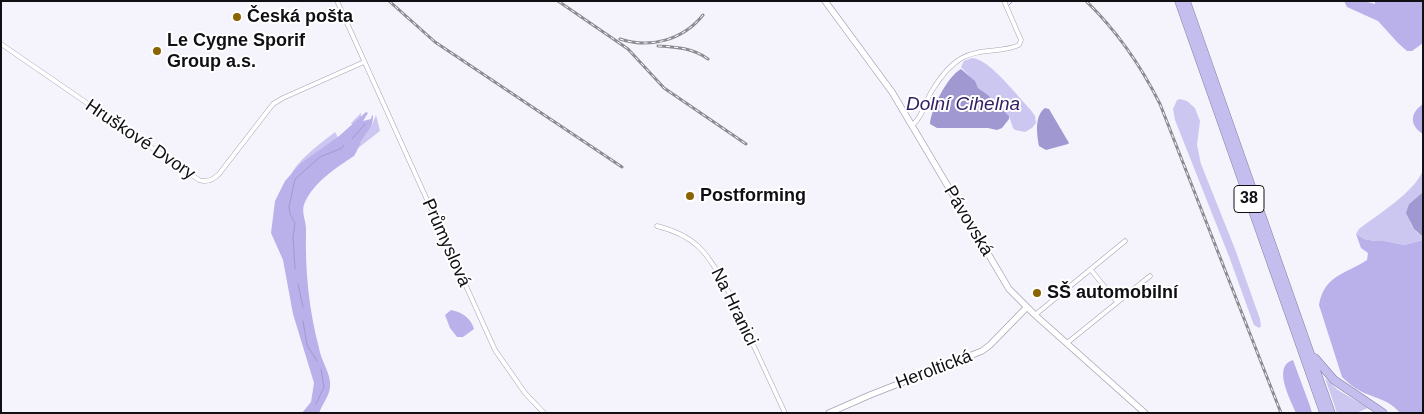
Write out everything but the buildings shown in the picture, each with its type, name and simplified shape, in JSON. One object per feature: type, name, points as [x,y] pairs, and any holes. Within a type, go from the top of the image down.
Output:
[{"type":"highway","name":"38","points":[[1179,1],[1324,413]]},
{"type":"highway","name":"38","points":[[1186,1],[1331,413]]},
{"type":"highway","points":[[1306,343],[1316,360],[1329,376],[1383,413]]},
{"type":"street","points":[[337,1],[364,62]]},
{"type":"street","name":"Pávovská","points":[[825,1],[885,82],[1002,278],[1035,315],[1145,413]]},
{"type":"street","points":[[912,126],[922,114],[933,88],[952,66],[962,58],[976,53],[1020,44],[1021,40],[1004,1]]},
{"type":"street","name":"Hruškové Dvory","points":[[1,44],[199,180],[206,182],[218,174],[273,104],[364,62]]},
{"type":"street","name":"Průmyslová","points":[[364,62],[495,350],[525,394],[544,413]]},
{"type":"street","name":"Na Hranici","points":[[657,226],[688,237],[704,252],[713,264],[725,284],[785,413]]},
{"type":"street","points":[[1035,315],[1125,241]]},
{"type":"street","points":[[1091,270],[1117,302]]},
{"type":"street","points":[[1067,343],[1150,276]]},
{"type":"street","name":"Heroltická","points":[[829,413],[982,351],[1027,307]]},
{"type":"shaded area","points":[[1344,1],[1364,1],[1375,4],[1375,1],[1423,1],[1423,43],[1412,51],[1407,51],[1378,21],[1347,7]]},
{"type":"shaded area","points":[[972,58],[979,60],[995,71],[1030,109],[1035,116],[1036,123],[1032,128],[1025,132],[1015,130],[1009,116],[988,95],[978,88],[961,67],[964,61]]},
{"type":"shaded area","points":[[1177,100],[1187,101],[1195,108],[1200,121],[1197,145],[1201,164],[1235,249],[1260,319],[1261,326],[1259,328],[1254,325],[1175,120],[1173,109]]},
{"type":"shaded area","points":[[1423,104],[1423,134],[1415,127],[1413,119],[1416,111]]},
{"type":"shaded area","points":[[366,112],[368,113],[363,121],[371,119],[372,115],[372,124],[354,156],[320,181],[309,194],[304,206],[310,305],[320,353],[328,373],[330,388],[319,413],[302,413],[311,402],[314,383],[293,314],[283,260],[271,233],[275,201],[285,181],[301,163],[338,137]]},
{"type":"shaded area","points":[[361,113],[361,122],[372,125],[376,115],[380,131],[353,152],[290,177],[303,159],[335,132],[342,145],[355,148],[362,141],[351,123]]},
{"type":"shaded area","points":[[1423,170],[1423,192],[1409,204],[1409,209],[1411,223],[1415,230],[1423,237],[1423,240],[1404,245],[1364,239],[1356,234],[1359,229],[1404,195],[1419,178]]},
{"type":"shaded area","points":[[1356,234],[1364,239],[1404,245],[1423,240],[1423,413],[1400,413],[1387,402],[1356,389],[1342,377],[1319,305],[1326,287],[1331,281],[1367,260],[1368,253],[1361,248]]},
{"type":"shaded area","points":[[451,310],[466,316],[474,329],[463,337],[457,337],[450,328],[445,315]]},
{"type":"shaded area","points":[[1293,360],[1312,413],[1296,413],[1284,384],[1284,369],[1287,363]]},
{"type":"shaded area","points":[[1325,378],[1338,390],[1368,408],[1356,413],[1337,413]]},
{"type":"water","name":"Dolní Cihelna","points":[[961,69],[975,81],[978,88],[988,95],[1009,116],[1009,119],[1002,128],[997,130],[988,128],[937,128],[930,124],[933,110],[945,86]]},
{"type":"water","points":[[1045,108],[1049,109],[1068,144],[1046,150],[1039,146],[1038,120]]},
{"type":"water","points":[[1423,192],[1423,237],[1414,229],[1406,213],[1409,204]]},
{"type":"waterway","points":[[1009,5],[1013,1]]},
{"type":"waterway","points":[[352,139],[365,124]]},
{"type":"waterway","points":[[295,269],[293,237],[295,223],[290,214],[289,207],[295,179],[320,157],[342,148],[344,145]]},
{"type":"waterway","points":[[298,284],[303,307]]},
{"type":"waterway","points":[[303,321],[307,345],[317,361]]},
{"type":"waterway","points":[[316,404],[324,387],[321,369]]},
{"type":"railway","points":[[389,1],[435,42],[622,167]]},
{"type":"railway","points":[[558,1],[628,49],[664,88],[746,144]]},
{"type":"railway","points":[[1086,1],[1128,49],[1160,104],[1281,413]]},
{"type":"railway","points":[[620,39],[643,43],[665,40],[686,31],[703,15]]},
{"type":"railway","points":[[658,46],[691,50],[708,59]]},
{"type":"place","name":"Česká pošta","points":[[237,17]]},
{"type":"place","name":"Le Cygne Sporif Group a.s.","points":[[157,51]]},
{"type":"place","name":"Postforming","points":[[690,196]]},
{"type":"place","name":"SŠ automobilní","points":[[1037,293]]}]
